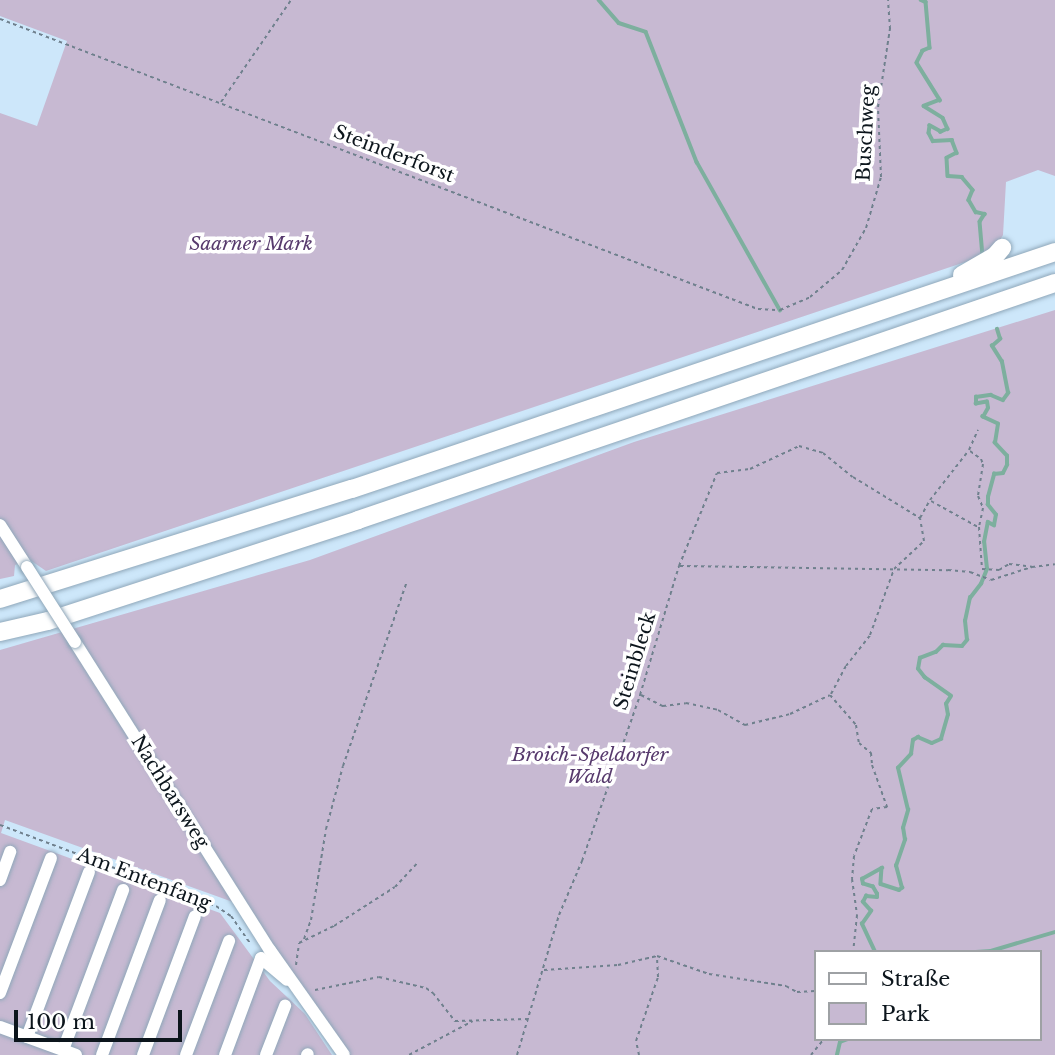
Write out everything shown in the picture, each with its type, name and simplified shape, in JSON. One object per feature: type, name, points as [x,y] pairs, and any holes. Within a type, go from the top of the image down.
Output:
[{"type":"highway","points":[[931,292],[995,256],[1002,248]]},
{"type":"highway","points":[[0,599],[352,489],[1055,252]]},
{"type":"highway","points":[[0,632],[48,621],[358,520],[1055,283]]},
{"type":"lane","name":"Nachbarsweg","points":[[0,525],[270,950],[344,1055]]},
{"type":"lane","points":[[0,880],[10,852]]},
{"type":"lane","points":[[0,993],[51,858]]},
{"type":"lane","points":[[27,1037],[89,872]]},
{"type":"lane","points":[[63,1050],[123,890]]},
{"type":"lane","points":[[102,1055],[160,900]]},
{"type":"lane","points":[[144,1055],[195,916]]},
{"type":"lane","points":[[186,1055],[229,941]]},
{"type":"lane","points":[[225,1055],[261,958],[299,989]]},
{"type":"lane","points":[[266,1055],[285,1006]]},
{"type":"lane","points":[[0,1027],[76,1055]]},
{"type":"path","points":[[220,103],[292,0]]},
{"type":"path","name":"Buschweg","points":[[780,310],[810,297],[842,270],[866,228],[881,177],[878,107],[890,29],[888,0]]},
{"type":"path","name":"Steinderforst","points":[[0,19],[758,309],[780,310]]},
{"type":"path","points":[[640,695],[663,706],[686,703],[718,710],[746,725],[790,714],[830,695],[846,666],[870,635],[894,569],[923,541],[920,518],[930,500],[969,450],[978,430]]},
{"type":"path","name":"Steinbleck","points":[[517,1055],[559,915],[582,861],[640,695],[679,566],[717,473],[750,469],[799,446],[823,453],[874,491],[920,518]]},
{"type":"path","points":[[969,450],[981,459],[983,464],[978,496],[983,508],[979,527],[982,569],[989,572],[1009,564],[1032,567]]},
{"type":"path","points":[[930,500],[979,527]]},
{"type":"path","points":[[679,566],[962,571],[987,580],[1002,579],[1032,567],[1055,564]]},
{"type":"path","points":[[304,940],[311,920],[326,829],[343,766],[406,584]]},
{"type":"path","points":[[830,695],[856,725],[859,743],[871,753],[875,774],[887,799],[887,807],[872,809],[854,856],[852,879],[857,915],[853,950]]},
{"type":"path","name":"Am Entenfang","points":[[0,825],[216,906],[231,916],[261,958]]},
{"type":"path","points":[[296,965],[299,943],[334,926],[395,887],[417,863]]},
{"type":"path","points":[[543,970],[618,965],[657,956],[709,974],[786,986],[797,992],[814,991]]},
{"type":"path","points":[[639,1055],[636,1041],[658,977],[657,956]]},
{"type":"path","points":[[299,989],[311,991],[379,977],[426,988],[433,993],[454,1021],[529,1019]]},
{"type":"path","points":[[409,1055],[477,1019]]},
{"type":"path","points":[[811,1055],[822,1041]]},
{"type":"green space","name":"Saarner Mark","points":[[0,0],[1055,0],[1055,176],[1038,170],[1006,182],[1003,235],[992,253],[46,571],[30,560],[15,565],[14,576],[0,579],[0,113],[37,126],[67,41],[0,16]]},
{"type":"green space","name":"Broich-Speldorfer Wald","points":[[1055,310],[1055,1055],[347,1055],[244,906],[5,820],[1,833],[220,913],[270,981],[305,1014],[332,1055],[0,1055],[0,650],[310,560],[634,442]]},
{"type":"waterway","points":[[599,0],[619,23],[646,32],[697,162],[780,310]]},
{"type":"waterway","points":[[921,0],[926,2],[930,48],[923,51],[917,63],[940,100],[924,106],[943,118],[948,129],[941,132],[930,126],[929,133],[933,141],[952,140],[957,153],[947,158],[948,176],[962,177],[973,190],[969,200],[976,212],[985,214],[980,222],[983,255]]},
{"type":"waterway","points":[[874,950],[862,924],[871,911],[863,902],[866,896],[877,897],[877,894],[873,887],[863,884],[862,879],[882,868],[881,884],[899,890],[902,888],[896,866],[905,840],[903,828],[908,810],[898,768],[911,754],[913,740],[918,737],[932,743],[941,739],[948,715],[946,704],[951,696],[925,678],[918,669],[920,658],[936,652],[943,645],[962,646],[967,640],[965,621],[970,598],[981,584],[987,569],[984,542],[988,522],[994,525],[996,515],[988,505],[988,497],[994,474],[1003,473],[1007,456],[995,443],[998,424],[983,417],[988,408],[987,402],[976,404],[976,397],[991,395],[1003,400],[1008,393],[1002,362],[992,346],[1000,339],[997,329]]},
{"type":"waterway","points":[[994,950],[1055,932]]},
{"type":"waterway","points":[[837,1055],[843,1041]]}]
